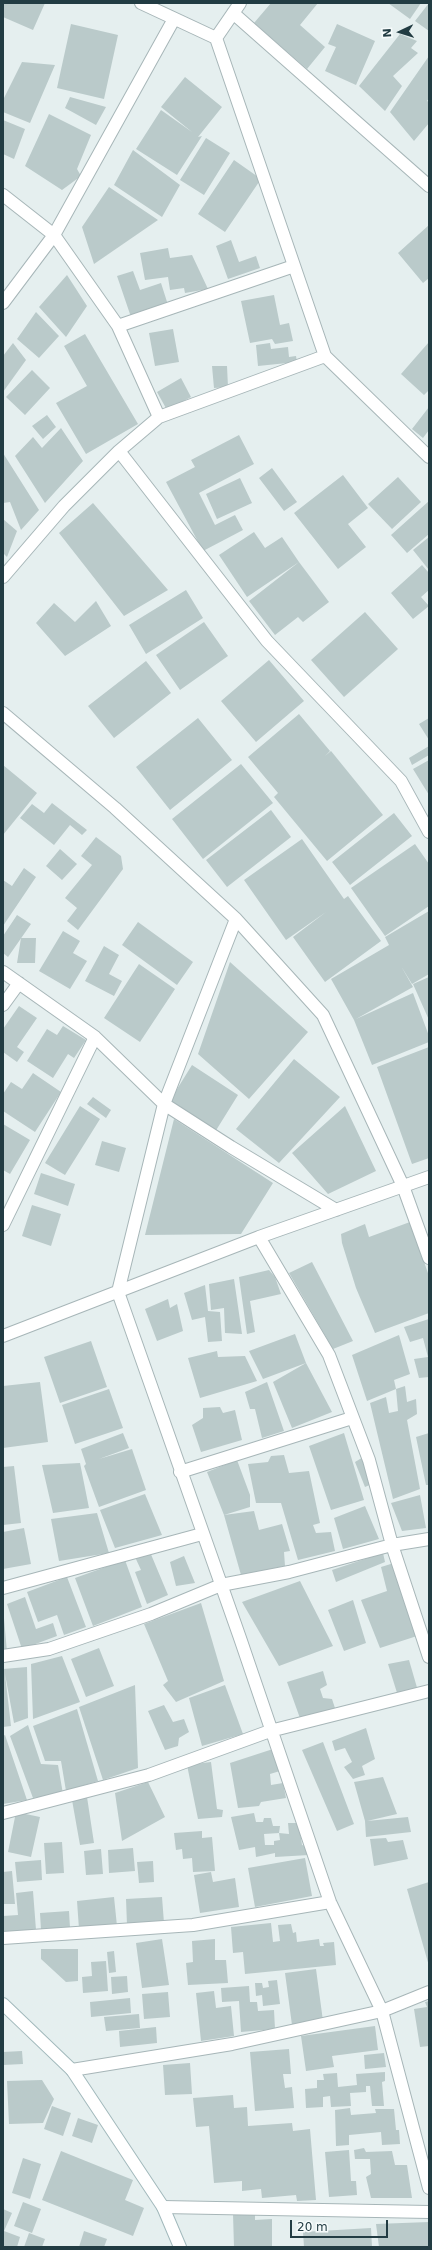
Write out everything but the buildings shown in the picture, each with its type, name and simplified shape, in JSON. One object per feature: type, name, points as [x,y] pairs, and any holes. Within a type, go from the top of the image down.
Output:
[{"type":"street","points":[[141,3],[216,38],[325,356],[429,457]]},
{"type":"street","points":[[216,38],[236,8],[429,186]]},
{"type":"street","points":[[3,303],[54,235],[174,18]]},
{"type":"street","points":[[3,195],[54,235],[118,326],[159,417]]},
{"type":"street","points":[[118,326],[294,266]]},
{"type":"street","points":[[3,577],[64,506],[119,451],[159,417],[325,356]]},
{"type":"street","points":[[119,451],[267,641],[401,781],[429,832]]},
{"type":"street","points":[[3,713],[115,808],[236,919],[323,1015],[403,1186],[429,1258]]},
{"type":"street","points":[[236,919],[164,1104],[118,1292],[330,1902],[382,2011],[429,2188]]},
{"type":"street","points":[[3,972],[95,1037],[164,1104],[231,1148],[336,1210]]},
{"type":"street","points":[[3,1005],[20,983]]},
{"type":"street","points":[[3,1226],[95,1037]]},
{"type":"street","points":[[3,1336],[259,1237],[429,1177]]},
{"type":"street","points":[[259,1237],[329,1355],[369,1460],[392,1545],[429,1657]]},
{"type":"street","points":[[180,1472],[352,1418]]},
{"type":"street","points":[[3,1588],[202,1534]]},
{"type":"street","points":[[3,1656],[49,1649],[151,1614],[221,1585],[289,1572],[392,1545],[429,1539]]},
{"type":"street","points":[[3,1813],[149,1775],[270,1731],[429,1691]]},
{"type":"street","points":[[3,1938],[193,1925],[330,1902]]},
{"type":"street","points":[[72,2070],[232,2044],[382,2011],[429,1992]]},
{"type":"street","points":[[3,2004],[72,2070],[163,2207],[180,2247]]},
{"type":"street","points":[[163,2207],[429,2212]]}]
